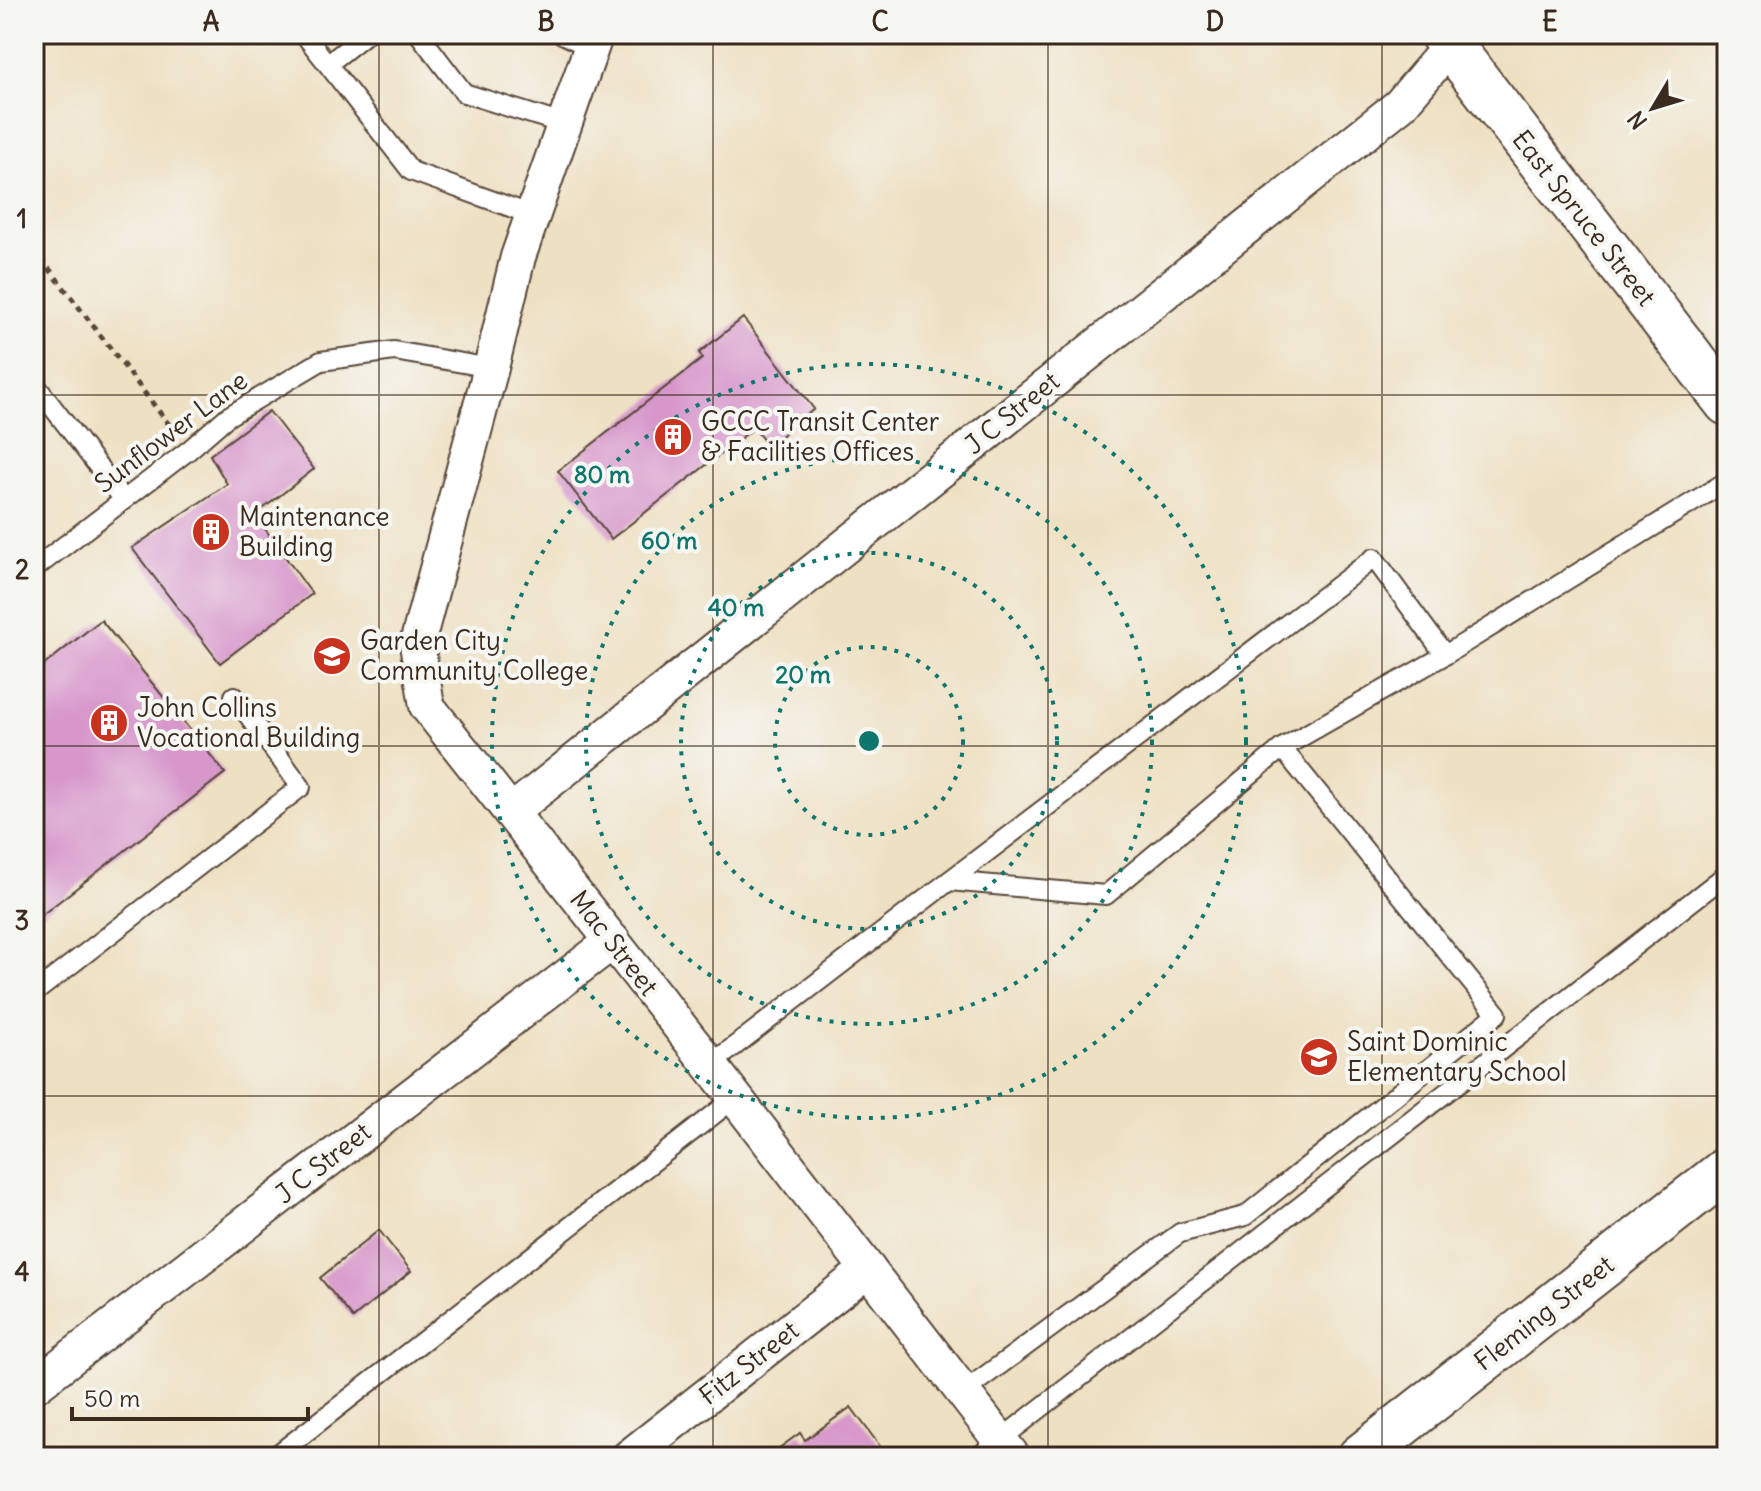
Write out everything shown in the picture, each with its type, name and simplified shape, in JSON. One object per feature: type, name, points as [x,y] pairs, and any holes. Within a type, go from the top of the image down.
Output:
[{"type":"street","name":"Mac Street","points":[[583,38],[563,124],[518,257],[417,644],[427,706],[963,1392],[997,1451]]},
{"type":"street","name":"East Spruce Street","points":[[1453,38],[1727,403]]},
{"type":"street","name":"J C Street","points":[[511,812],[1400,105],[1453,38]]},
{"type":"street","name":"J C Street","points":[[34,1386],[613,941]]},
{"type":"street","name":"Fleming Street","points":[[1360,1457],[1727,1169]]},
{"type":"street","name":"Fitz Street","points":[[629,1457],[868,1269]]},
{"type":"lane","points":[[304,34],[411,171],[532,215]]},
{"type":"lane","points":[[328,64],[366,34]]},
{"type":"lane","points":[[419,34],[464,93],[563,124]]},
{"type":"lane","points":[[1723,34],[1727,39]]},
{"type":"lane","name":"Sunflower Lane","points":[[34,569],[189,450],[227,417],[321,361],[394,351],[491,368]]},
{"type":"lane","points":[[34,383],[124,500]]},
{"type":"lane","points":[[949,881],[1106,895],[1282,748],[1445,655],[1727,481]]},
{"type":"lane","points":[[710,1065],[1374,558],[1445,655]]},
{"type":"lane","points":[[34,993],[301,787],[234,696]]},
{"type":"lane","points":[[963,1392],[1180,1233],[1245,1216],[1497,1014],[1282,748]]},
{"type":"lane","points":[[997,1451],[1727,874]]},
{"type":"lane","points":[[274,1457],[735,1098]]},
{"type":"path","points":[[34,249],[174,431]]},
{"type":"building","name":"GCCC Transit Center & Facilities Offices","points":[[743,318],[814,409],[768,446],[754,428],[611,539],[558,471],[703,358],[699,353]]},
{"type":"building","name":"Maintenance Building","points":[[269,411],[314,469],[255,515],[312,594],[220,663],[132,548],[227,484],[210,455]]},
{"type":"building","name":"John Collins Vocational Building","points":[[101,620],[225,773],[34,921],[34,673]]},
{"type":"building","points":[[379,1230],[411,1271],[353,1318],[320,1278]]},
{"type":"building","points":[[851,1407],[882,1449],[871,1457],[767,1457],[800,1433],[805,1440]]},
{"type":"place","name":"GCCC Transit Center & Facilities Offices","points":[[673,437]]},
{"type":"place","name":"Maintenance Building","points":[[211,532]]},
{"type":"place","name":"Garden City Community College","points":[[332,656]]},
{"type":"place","name":"John Collins Vocational Building","points":[[109,723]]},
{"type":"place","name":"Saint Dominic Elementary School","points":[[1319,1057]]}]
